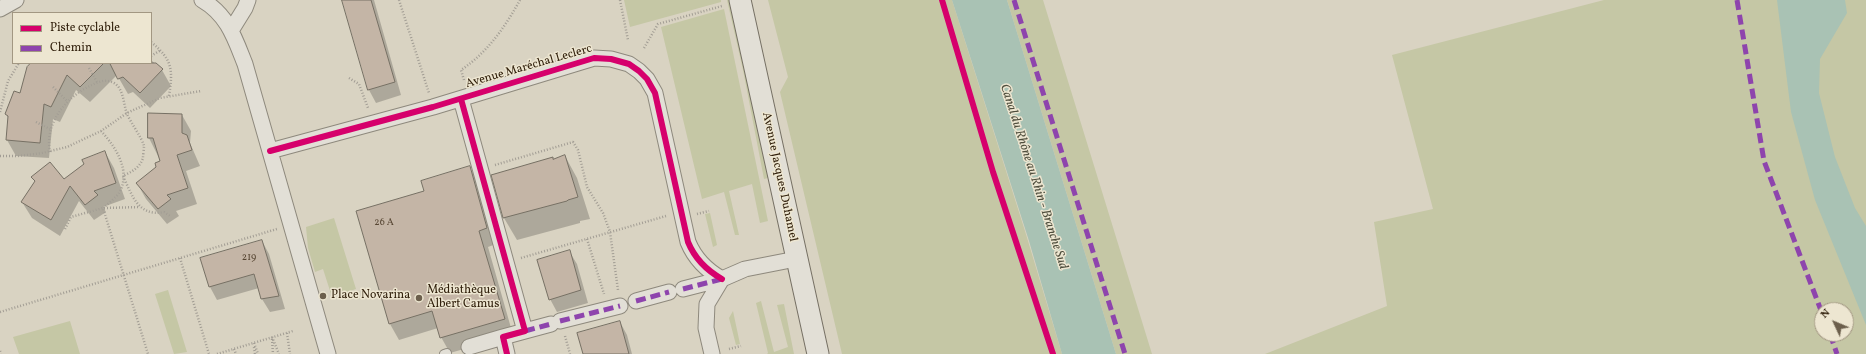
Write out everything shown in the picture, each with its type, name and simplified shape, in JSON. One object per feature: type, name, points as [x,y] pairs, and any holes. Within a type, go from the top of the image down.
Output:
[{"type":"main road","name":"Avenue Jacques Duhamel","points":[[733,2],[791,228],[796,259],[818,354]]},
{"type":"street","points":[[0,9],[16,0]]},
{"type":"street","points":[[232,29],[245,8],[248,0]]},
{"type":"street","points":[[208,2],[232,29],[245,64],[328,354]]},
{"type":"street","name":"Avenue Maréchal Leclerc","points":[[270,151],[461,99],[594,58],[621,60],[635,67],[647,79],[655,93],[688,242],[698,260],[710,272],[722,279]]},
{"type":"street","points":[[461,99],[525,331]]},
{"type":"street","points":[[636,301],[722,279],[745,269],[796,259]]},
{"type":"street","points":[[712,354],[706,328],[707,304],[722,279]]},
{"type":"street","points":[[469,347],[614,307]]},
{"type":"street","points":[[503,337],[507,354]]},
{"type":"path","points":[[399,0],[429,92]]},
{"type":"path","points":[[464,80],[461,70],[478,57],[495,40],[520,0]]},
{"type":"path","points":[[620,0],[628,40]]},
{"type":"path","points":[[644,48],[658,24],[733,2]]},
{"type":"path","points":[[152,43],[160,50],[170,65],[172,74],[169,96]]},
{"type":"path","points":[[152,55],[160,50]]},
{"type":"path","points":[[0,112],[8,81],[18,64]]},
{"type":"path","points":[[89,68],[97,82]]},
{"type":"path","points":[[349,78],[359,84],[373,123]]},
{"type":"path","points":[[50,152],[48,144],[50,129],[54,120],[67,101],[77,92],[97,82],[108,80],[118,86],[127,113],[144,145],[142,159],[139,165],[134,170],[123,176]]},
{"type":"path","points":[[53,87],[67,101]]},
{"type":"path","points":[[0,156],[18,156],[50,152],[67,147],[101,131],[127,113],[160,98],[201,91]]},
{"type":"path","points":[[36,122],[50,129]]},
{"type":"path","points":[[101,131],[112,143],[122,163],[123,176],[119,193],[103,208]]},
{"type":"path","points":[[481,169],[573,142],[578,150],[587,187],[604,214],[610,232],[614,307]]},
{"type":"path","points":[[123,176],[140,208]]},
{"type":"path","points":[[103,208],[148,354]]},
{"type":"path","points":[[65,229],[71,218],[103,208],[140,208],[155,214],[164,212],[170,216]]},
{"type":"path","points":[[694,214],[709,211]]},
{"type":"path","points":[[506,262],[668,215]]},
{"type":"path","points":[[0,312],[281,228]]},
{"type":"path","points":[[587,239],[614,307]]},
{"type":"path","points":[[180,258],[209,354]]},
{"type":"path","points":[[217,354],[293,331]]},
{"type":"path","points":[[287,333],[290,354]]},
{"type":"path","points":[[272,337],[273,354]]},
{"type":"path","points":[[272,337],[279,354]]},
{"type":"path","points":[[254,343],[255,354]]},
{"type":"path","points":[[254,343],[258,354]]},
{"type":"path","points":[[729,349],[741,346]]},
{"type":"path","points":[[234,349],[235,354]]},
{"type":"shaded area","points":[[624,0],[721,0],[721,2],[630,27]]},
{"type":"shaded area","points":[[727,0],[730,0],[758,123],[768,178],[764,179],[743,70]]},
{"type":"shaded area","points":[[768,0],[952,0],[1062,354],[842,354],[780,92],[788,77]]},
{"type":"shaded area","points":[[1007,0],[1043,0],[1152,354],[1116,354]]},
{"type":"shaded area","points":[[1604,0],[1866,0],[1866,354],[1265,354],[1387,306],[1374,222],[1433,209],[1392,55]]},
{"type":"shaded area","points":[[724,9],[768,221],[760,223],[752,184],[729,191],[739,235],[735,235],[724,192],[702,199],[661,27]]},
{"type":"shaded area","points":[[710,213],[717,245],[713,247],[705,214]]},
{"type":"shaded area","points":[[334,218],[356,289],[332,297],[323,269],[315,272],[308,248],[306,227]]},
{"type":"shaded area","points":[[168,290],[187,352],[174,354],[155,294]]},
{"type":"shaded area","points":[[761,301],[774,352],[788,347],[777,305],[784,304],[794,354],[767,354],[756,303]]},
{"type":"shaded area","points":[[733,311],[740,344],[736,345],[729,318]]},
{"type":"shaded area","points":[[70,321],[80,354],[19,354],[13,337]]},
{"type":"water","name":"Canal du Rhône au Rhin - Branche Sud","points":[[952,0],[1007,0],[1116,354],[1062,354],[1029,241]]},
{"type":"water","points":[[1777,0],[1845,0],[1847,13],[1820,59],[1819,93],[1835,157],[1855,208],[1866,226],[1866,325],[1815,200],[1791,112]]},
{"type":"building","points":[[342,0],[371,0],[395,82],[368,90]]},
{"type":"building","points":[[156,63],[163,69],[140,93],[123,77],[118,79],[110,64]]},
{"type":"building","points":[[30,64],[103,64],[80,87],[67,75],[51,107],[44,104],[40,143],[6,140],[8,116],[5,114],[14,91],[20,93],[27,67]]},
{"type":"building","points":[[148,113],[182,114],[182,133],[187,135],[192,150],[177,155],[188,188],[167,195],[171,199],[158,209],[136,183],[156,167],[155,163],[160,161],[153,138],[148,138]]},
{"type":"building","points":[[105,151],[116,183],[94,191],[98,195],[85,205],[70,186],[51,220],[21,202],[35,181],[31,177],[50,162],[64,179],[84,164],[82,160]]},
{"type":"building","points":[[565,155],[578,197],[503,218],[491,175],[553,157],[553,159]]},
{"type":"building","points":[[470,166],[487,228],[479,231],[505,319],[440,338],[432,311],[389,324],[356,211],[424,191],[421,181]]},
{"type":"building","points":[[262,240],[279,296],[261,299],[254,274],[209,287],[200,258]]},
{"type":"building","points":[[570,250],[581,290],[549,300],[537,260]]},
{"type":"building","points":[[620,321],[629,354],[583,354],[577,333]]},
{"type":"marked path","points":[[1014,0],[1125,354]]},
{"type":"marked path","points":[[1737,0],[1764,161],[1818,302]]},
{"type":"marked path","points":[[683,289],[722,279]]},
{"type":"marked path","points":[[636,301],[669,292]]},
{"type":"marked path","points":[[560,321],[620,306]]},
{"type":"marked path","points":[[525,331],[551,324]]},
{"type":"marked path","points":[[1833,342],[1837,354]]},
{"type":"cycle path","points":[[942,0],[993,172],[1053,354]]},
{"type":"cycle path","points":[[270,151],[433,107],[594,58],[611,59],[629,64],[647,79],[655,93],[688,242],[694,254],[702,264],[722,279]]},
{"type":"cycle path","points":[[461,99],[525,331],[503,337],[507,354]]},
{"type":"place","name":"Place Novarina","points":[[323,296]]},
{"type":"place","name":"Médiathèque Albert Camus","points":[[419,298]]}]
